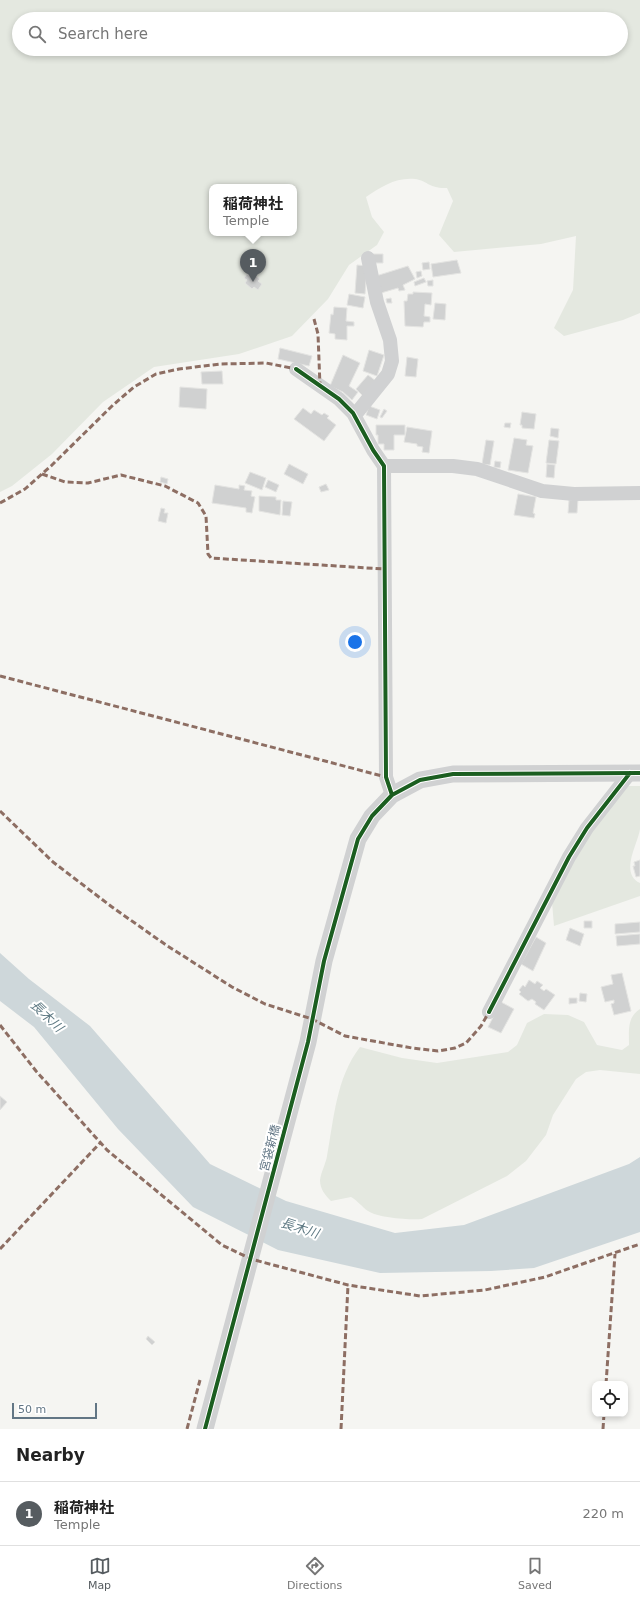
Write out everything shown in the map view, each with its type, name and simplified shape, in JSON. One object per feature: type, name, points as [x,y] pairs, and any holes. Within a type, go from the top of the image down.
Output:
[{"type":"street","points":[[355,415],[388,374],[392,361],[390,340],[377,302],[368,258]]},
{"type":"street","points":[[296,369],[339,399],[355,415],[373,450],[384,466],[386,777],[392,795]]},
{"type":"street","points":[[384,466],[454,466],[477,469],[542,491],[574,494],[640,493]]},
{"type":"street","points":[[489,1012],[569,857],[587,828],[635,773]]},
{"type":"street","name":"宮袋新橋","points":[[205,1429],[308,1042],[324,961],[358,839],[372,816],[392,795],[420,780],[453,774],[635,773]]},
{"type":"shaded area","points":[[0,0],[640,0],[640,313],[623,320],[564,336],[554,328],[573,290],[576,236],[541,244],[454,252],[439,235],[453,201],[447,188],[432,186],[415,179],[395,181],[383,186],[366,197],[372,217],[384,232],[377,245],[349,265],[328,299],[292,336],[239,354],[154,367],[103,402],[52,454],[12,486],[0,492]]},
{"type":"shaded area","points":[[628,786],[640,786],[640,829],[630,865],[634,878],[640,883],[640,896],[554,926],[552,902],[591,830]]},
{"type":"shaded area","points":[[640,1009],[640,1074],[600,1070],[586,1072],[576,1079],[553,1115],[546,1135],[526,1161],[507,1176],[422,1219],[386,1217],[368,1211],[351,1197],[331,1201],[323,1192],[320,1180],[326,1159],[337,1099],[346,1072],[360,1047],[402,1058],[437,1063],[508,1052],[517,1045],[527,1023],[544,1014],[568,1015],[584,1022],[597,1045],[622,1050],[629,1045],[631,1020]]},
{"type":"water","name":"長木川","points":[[0,953],[29,979],[90,1026],[210,1164],[286,1201],[395,1233],[464,1225],[629,1164],[640,1157],[640,1232],[534,1268],[491,1271],[380,1273],[278,1250],[193,1207],[118,1129],[34,1027],[0,1001]]},
{"type":"building","points":[[371,254],[383,254],[383,263],[372,263]]},
{"type":"building","points":[[457,260],[461,273],[433,277],[431,264]]},
{"type":"building","points":[[429,262],[430,269],[423,270],[422,263]]},
{"type":"building","points":[[357,265],[367,266],[365,294],[355,293]]},
{"type":"building","points":[[408,266],[415,279],[403,285],[405,290],[399,291],[398,288],[381,293],[376,276]]},
{"type":"building","points":[[421,271],[422,276],[417,278],[416,272]]},
{"type":"building","points":[[252,273],[260,279],[258,281],[262,284],[258,290],[254,287],[252,289],[245,283],[247,280],[244,278],[247,274],[250,276]]},
{"type":"building","points":[[424,278],[426,282],[415,286],[414,282]]},
{"type":"building","points":[[433,280],[433,286],[428,286],[427,281]]},
{"type":"building","points":[[413,292],[432,293],[431,305],[425,304],[424,316],[430,317],[430,322],[424,322],[423,327],[405,326],[404,301],[407,301],[408,294],[413,294]]},
{"type":"building","points":[[349,294],[365,297],[363,308],[347,305]]},
{"type":"building","points":[[391,298],[392,303],[387,303],[386,299]]},
{"type":"building","points":[[435,303],[446,304],[445,320],[433,319]]},
{"type":"building","points":[[334,307],[347,308],[346,321],[354,322],[354,326],[347,326],[347,340],[335,339],[335,334],[329,333],[331,314],[333,315]]},
{"type":"building","points":[[280,348],[312,356],[309,366],[278,359]]},
{"type":"building","points":[[369,350],[384,355],[377,376],[363,371]]},
{"type":"building","points":[[343,355],[360,363],[349,386],[358,392],[352,400],[343,392],[330,386]]},
{"type":"building","points":[[407,357],[418,359],[416,377],[405,376]]},
{"type":"building","points":[[222,371],[223,384],[202,384],[201,372]]},
{"type":"building","points":[[368,375],[376,381],[363,396],[356,389]]},
{"type":"building","points":[[180,387],[207,389],[206,409],[179,407]]},
{"type":"building","points":[[369,406],[380,410],[377,419],[366,415]]},
{"type":"building","points":[[303,408],[311,414],[314,410],[322,415],[324,413],[329,416],[327,418],[336,425],[324,441],[294,419]]},
{"type":"building","points":[[384,409],[387,411],[382,418],[380,417]]},
{"type":"building","points":[[522,412],[536,414],[534,429],[522,428],[522,425],[520,425]]},
{"type":"building","points":[[505,423],[511,423],[510,428],[504,427]]},
{"type":"building","points":[[376,425],[405,425],[405,435],[394,435],[394,450],[384,450],[384,444],[378,444]]},
{"type":"building","points":[[407,427],[432,431],[429,453],[422,452],[423,447],[417,446],[417,444],[404,442]]},
{"type":"building","points":[[551,428],[559,429],[558,438],[550,436]]},
{"type":"building","points":[[514,438],[527,440],[526,445],[533,446],[528,473],[508,470]]},
{"type":"building","points":[[486,440],[494,441],[490,465],[482,464]]},
{"type":"building","points":[[549,440],[559,441],[556,464],[546,463]]},
{"type":"building","points":[[495,461],[501,462],[500,468],[494,467]]},
{"type":"building","points":[[289,464],[308,474],[303,484],[284,474]]},
{"type":"building","points":[[547,464],[555,465],[554,478],[546,477]]},
{"type":"building","points":[[250,472],[266,478],[262,490],[245,483]]},
{"type":"building","points":[[161,477],[168,479],[167,484],[160,482]]},
{"type":"building","points":[[268,480],[279,485],[276,492],[265,487]]},
{"type":"building","points":[[326,484],[329,490],[321,492],[319,487]]},
{"type":"building","points":[[215,485],[239,489],[239,485],[245,486],[244,490],[252,491],[251,496],[255,497],[252,513],[246,512],[246,508],[212,503]]},
{"type":"building","points":[[518,494],[536,497],[533,513],[535,514],[534,518],[514,515]]},
{"type":"building","points":[[259,496],[276,497],[276,500],[281,500],[280,515],[259,511]]},
{"type":"building","points":[[569,500],[578,500],[577,513],[568,513]]},
{"type":"building","points":[[283,501],[292,502],[290,516],[282,515]]},
{"type":"building","points":[[161,508],[165,509],[164,513],[168,513],[166,523],[158,521]]},
{"type":"building","points":[[640,860],[640,876],[636,877],[633,866],[635,866],[634,862]]},
{"type":"building","points":[[584,921],[592,921],[592,928],[584,928]]},
{"type":"building","points":[[640,922],[640,932],[615,934],[615,924]]},
{"type":"building","points":[[570,928],[584,934],[580,946],[566,940]]},
{"type":"building","points":[[640,934],[640,944],[617,946],[616,936]]},
{"type":"building","points":[[536,937],[546,943],[533,971],[521,964]]},
{"type":"building","points":[[622,973],[631,1011],[614,1015],[611,1004],[614,1003],[614,1000],[605,1002],[601,987],[613,984],[611,975]]},
{"type":"building","points":[[529,980],[535,984],[537,981],[543,985],[540,988],[544,991],[546,989],[555,995],[544,1010],[535,1004],[536,1002],[532,999],[528,1001],[519,994],[521,992],[519,990],[523,985],[525,987]]},
{"type":"building","points":[[580,993],[587,994],[586,1002],[579,1001]]},
{"type":"building","points":[[569,998],[577,998],[577,1003],[569,1004]]},
{"type":"building","points":[[501,1002],[514,1009],[501,1033],[488,1027]]},
{"type":"building","points":[[0,1096],[7,1102],[0,1110]]},
{"type":"building","points":[[148,1336],[155,1342],[152,1345],[146,1339]]},
{"type":"marked path","points":[[314,319],[318,334],[320,386]]},
{"type":"marked path","points":[[0,503],[25,489],[51,466],[113,405],[134,387],[156,374],[179,369],[220,364],[266,363],[296,369]]},
{"type":"marked path","points":[[42,474],[65,482],[88,483],[121,475],[165,486],[198,503],[206,516],[208,554],[211,558],[384,569]]},
{"type":"marked path","points":[[0,676],[386,777]]},
{"type":"marked path","points":[[0,811],[53,862],[112,907],[166,945],[232,987],[265,1004],[312,1019],[345,1036],[438,1051],[455,1048],[466,1043],[481,1026],[489,1012]]},
{"type":"marked path","points":[[0,1025],[36,1071],[107,1150],[222,1245],[251,1259],[348,1285],[420,1296],[485,1290],[545,1277],[640,1244]]},
{"type":"marked path","points":[[0,1249],[100,1143]]},
{"type":"marked path","points":[[606,1381],[615,1254]]},
{"type":"marked path","points":[[341,1429],[348,1285]]},
{"type":"marked path","points":[[187,1429],[200,1380]]},
{"type":"marked path","points":[[603,1429],[604,1417]]},
{"type":"cycle path","points":[[296,369],[339,399],[353,413],[373,450],[384,466],[386,777],[392,795]]},
{"type":"cycle path","points":[[489,1012],[569,857],[587,828],[630,773]]},
{"type":"cycle path","points":[[205,1429],[308,1042],[324,961],[358,839],[372,816],[392,795],[420,780],[453,774],[640,773]]},
{"type":"place","name":"稲荷神社","points":[[253,282]]}]
